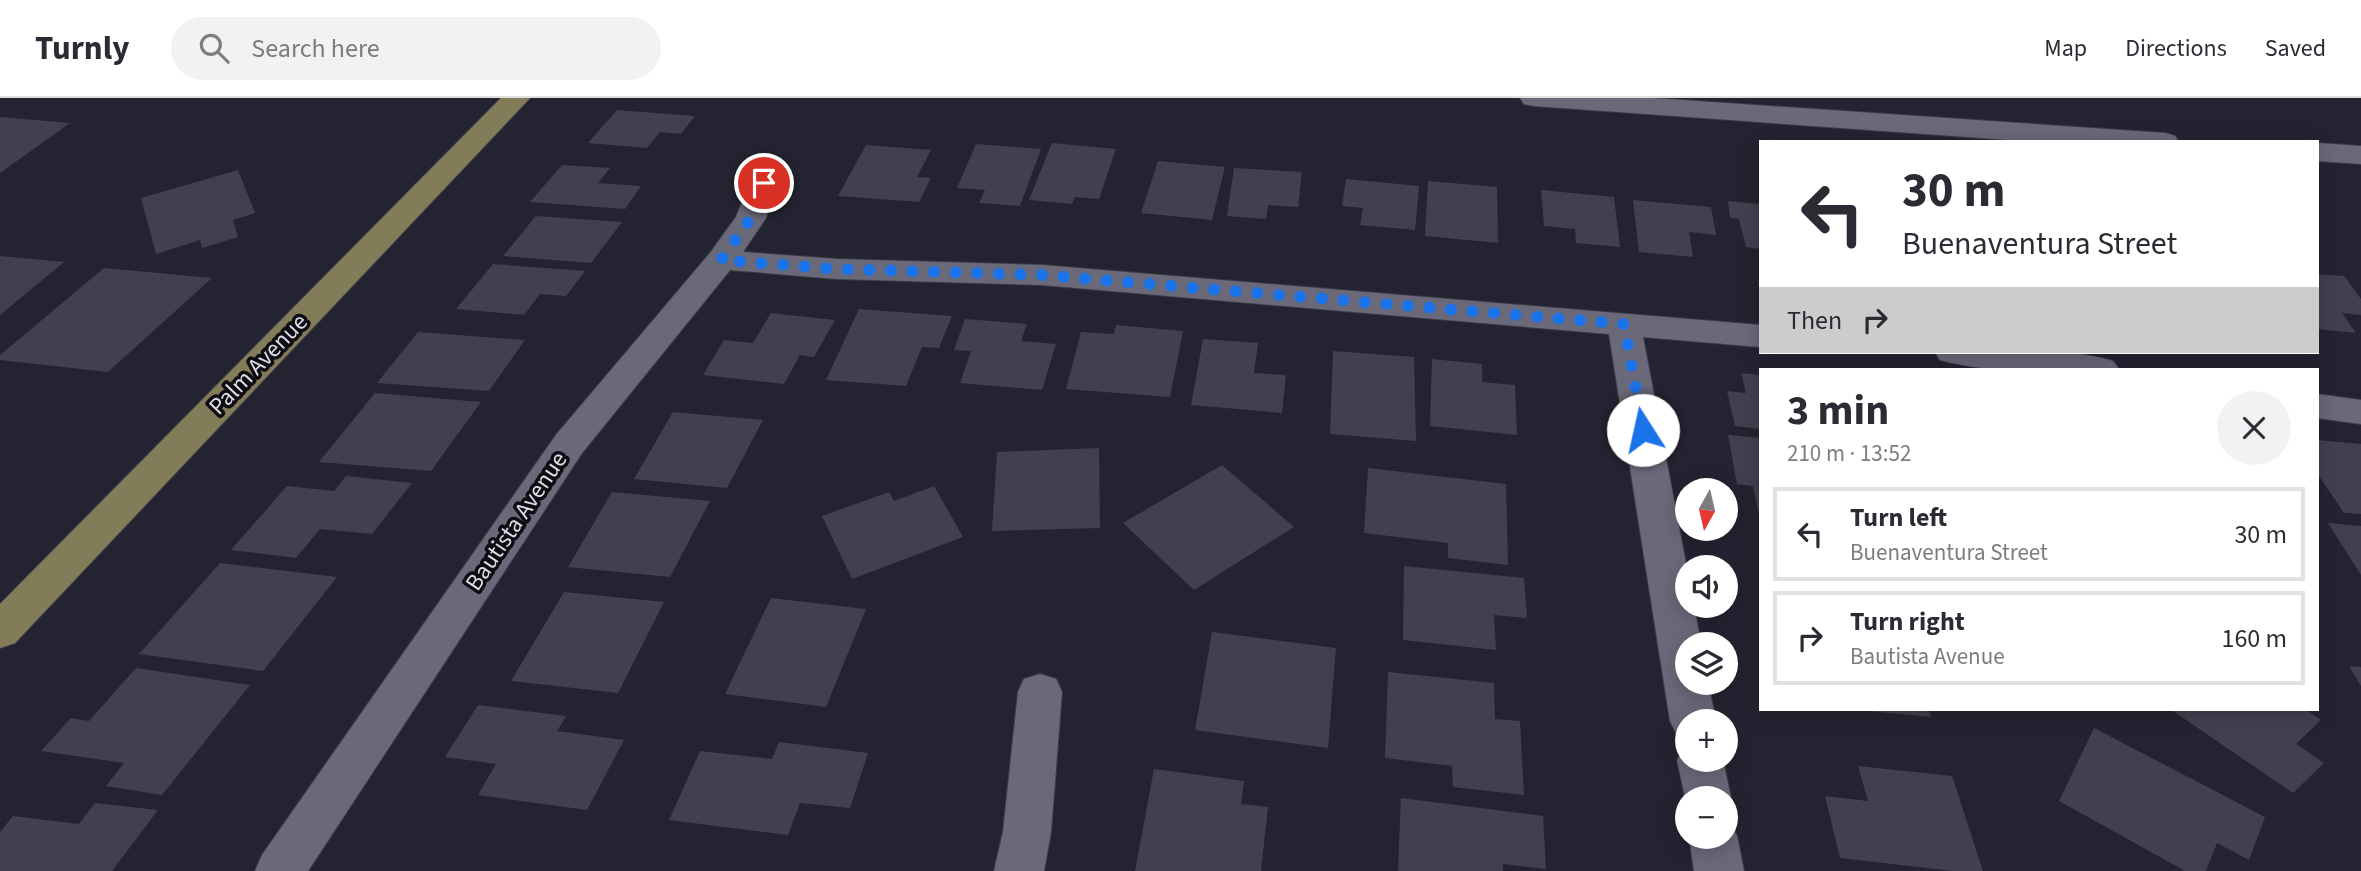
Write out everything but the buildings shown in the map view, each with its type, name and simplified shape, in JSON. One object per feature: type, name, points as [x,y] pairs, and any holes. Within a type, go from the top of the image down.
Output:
[{"type":"main road","name":"Palm Avenue","points":[[0,631],[516,98]]},
{"type":"street","points":[[1534,98],[2136,140]]},
{"type":"street","points":[[2319,152],[2361,155]]},
{"type":"street","name":"Bautista Avenue","points":[[280,871],[569,444],[721,260],[751,218],[764,183]]},
{"type":"street","points":[[721,260],[837,269],[1042,275],[1759,336]]},
{"type":"street","points":[[1624,324],[1691,709]]},
{"type":"street","points":[[1970,354],[2092,368]]},
{"type":"street","points":[[2319,407],[2361,412]]},
{"type":"street","points":[[1019,871],[1027,832],[1040,692]]},
{"type":"street","points":[[1715,849],[1719,871]]},
{"type":"route","points":[[764,183],[751,218],[721,260],[837,269],[958,270],[1042,275],[1624,324],[1643,430]]}]
